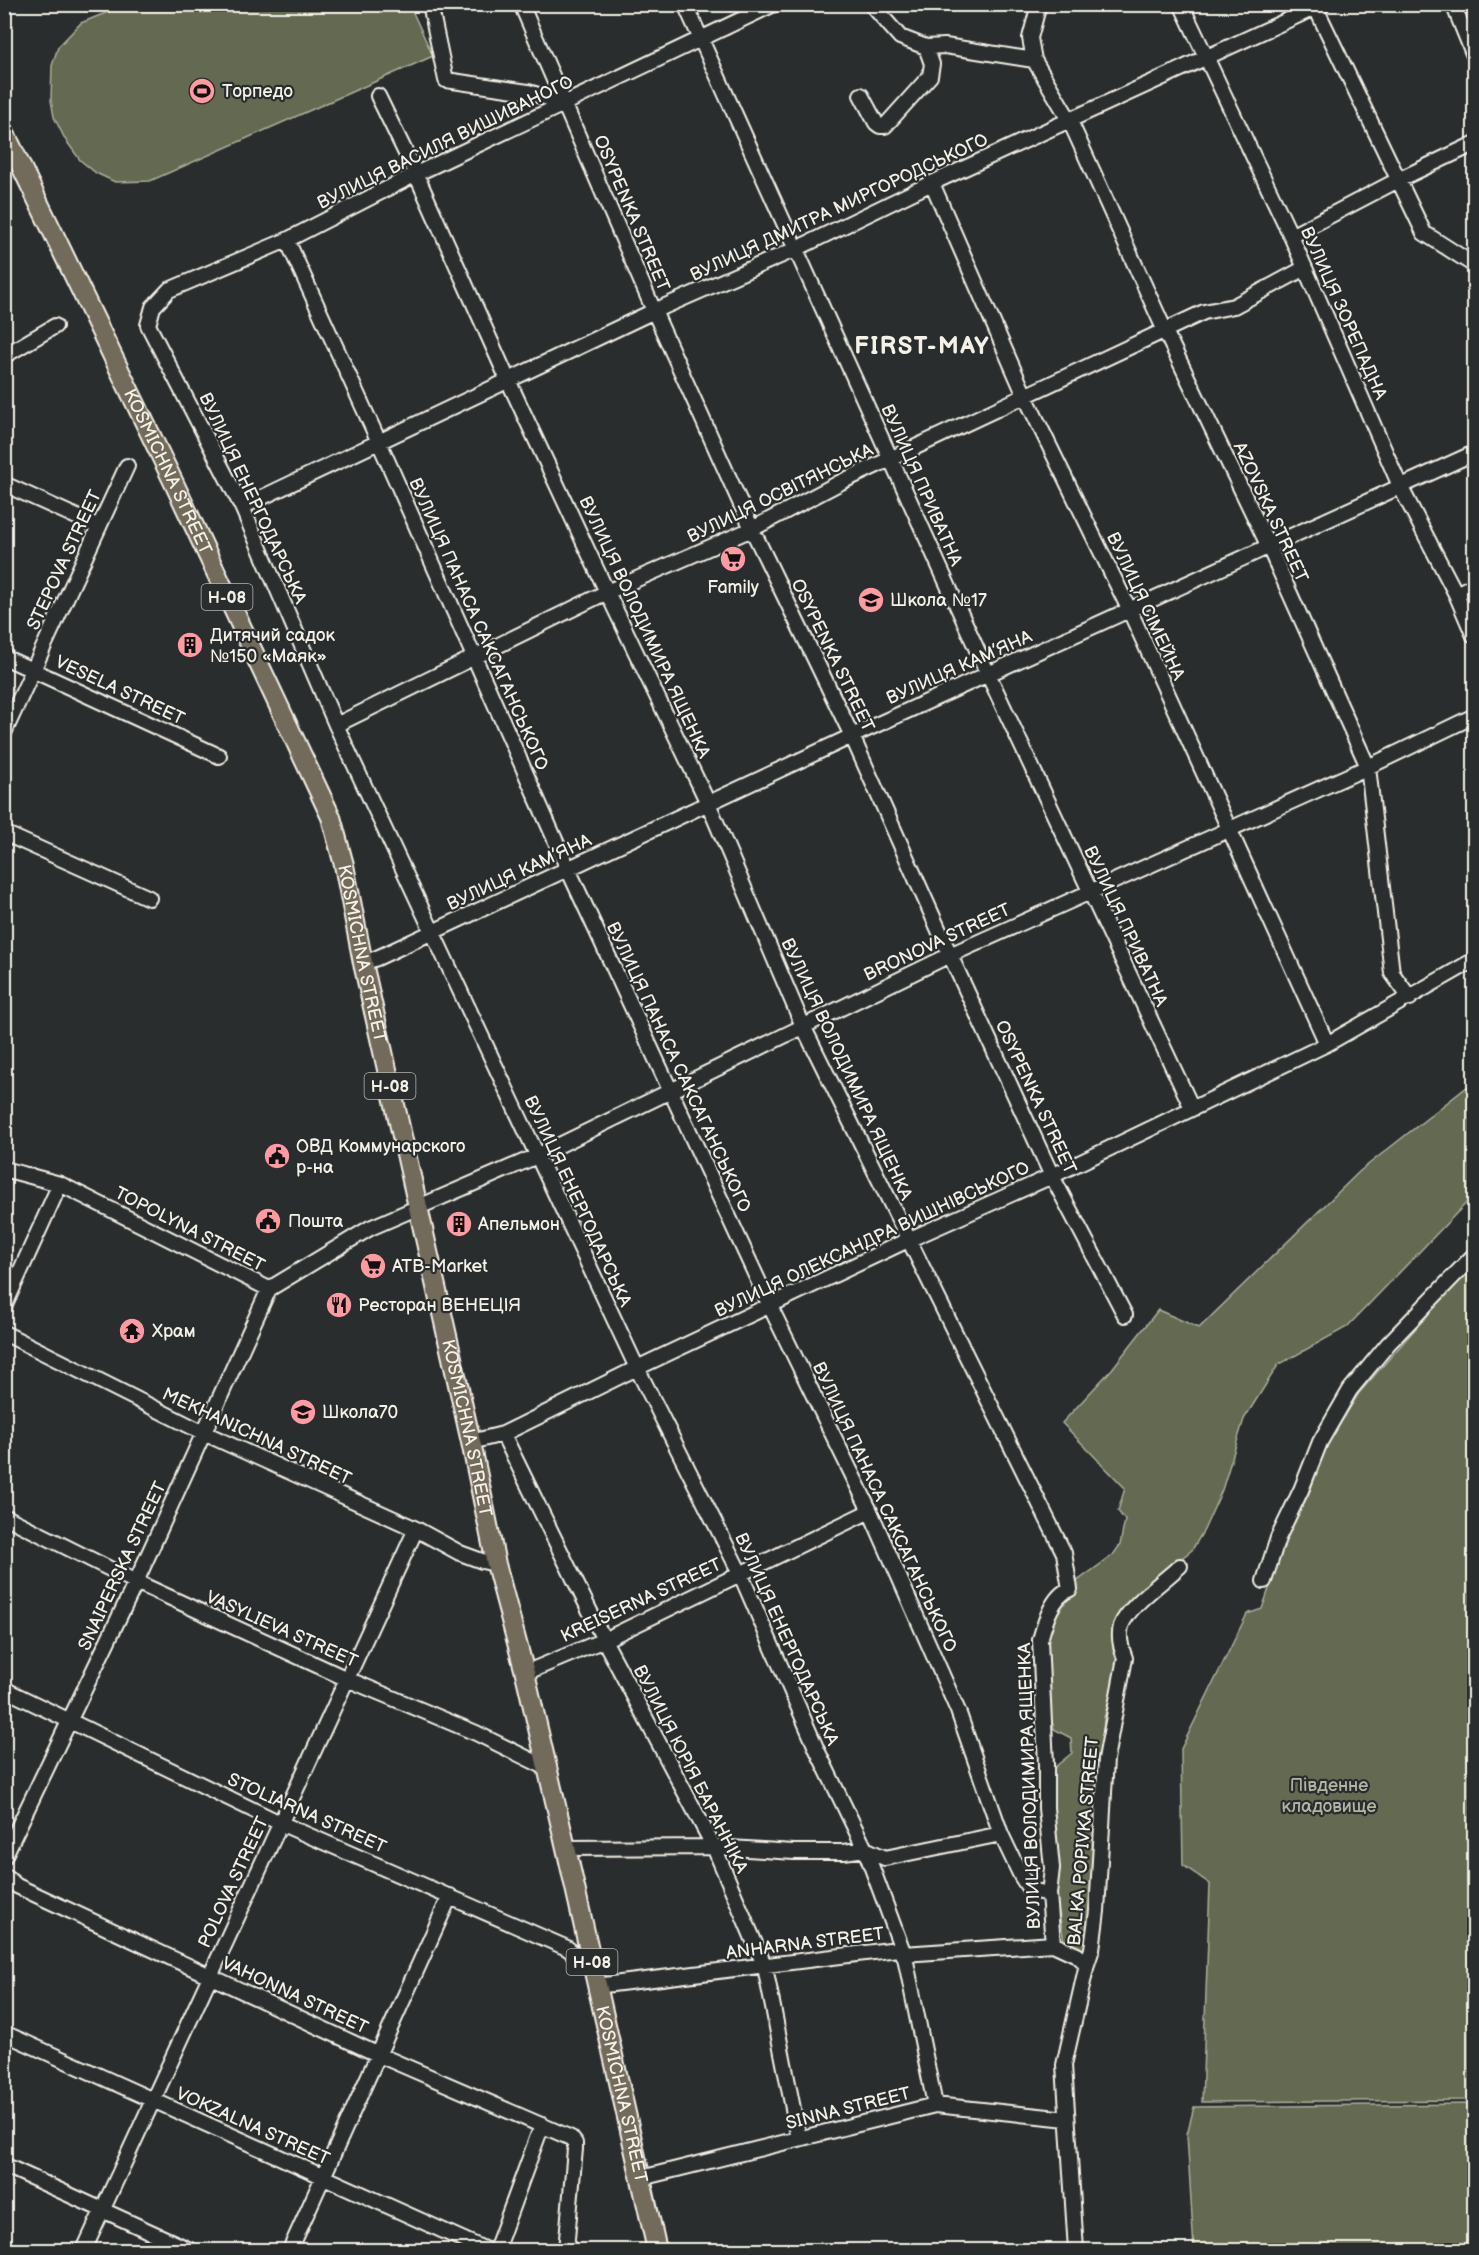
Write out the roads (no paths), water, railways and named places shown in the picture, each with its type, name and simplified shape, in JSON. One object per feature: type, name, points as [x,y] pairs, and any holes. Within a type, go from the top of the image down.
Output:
[{"type":"main road","name":"KOSMICHNA STREET","points":[[4,131],[173,481],[331,817],[344,865],[363,963],[471,1442],[496,1564],[525,1673],[657,2250]]},
{"type":"street","points":[[430,4],[446,80],[528,92],[565,103]]},
{"type":"street","name":"OSYPENKA STREET","points":[[521,4],[654,311],[752,529],[852,735],[1052,1176],[1125,1315]]},
{"type":"street","name":"ВУЛИЦЯ ПРИВАТНА","points":[[685,4],[988,674],[1192,1108]]},
{"type":"street","name":"ВУЛИЦЯ ВАСИЛЯ ВИШИВАНОГО","points":[[148,325],[153,307],[169,290],[287,240],[416,174],[774,4]]},
{"type":"street","points":[[870,4],[900,37],[926,47],[945,46],[1034,60],[1030,38],[1039,4]]},
{"type":"street","name":"ВУЛИЦЯ ЗОРЕПАДНА","points":[[1181,4],[1291,236],[1400,486],[1456,594],[1474,636]]},
{"type":"street","points":[[1453,4],[1474,56]]},
{"type":"street","points":[[1318,6],[1424,233],[1474,265]]},
{"type":"street","name":"ВУЛИЦЯ ДМИТРА МИРГОРОДСЬКОГО","points":[[242,507],[654,311],[796,249],[932,183],[1208,59],[1318,6]]},
{"type":"street","points":[[861,95],[876,123],[885,126],[930,76],[932,64],[926,47]]},
{"type":"street","name":"AZOVSKA STREET","points":[[1034,60],[1070,121],[1165,332],[1269,547],[1368,767],[1392,973],[1410,998]]},
{"type":"street","name":"ВУЛИЦЯ ВОЛОДИМИРА ЯЩЕНКА","points":[[378,96],[416,174],[508,380],[607,592],[708,802],[803,1026],[1066,1560],[1070,1589],[1060,1593],[1044,1624],[1040,1640],[1046,1808],[1052,1868],[1049,1894],[1053,1944],[1077,1955],[1087,1964]]},
{"type":"street","points":[[1291,236],[1398,180],[1474,144]]},
{"type":"street","name":"ВУЛИЦЯ СІМЕЙНА","points":[[932,183],[1025,396],[1129,609],[1327,1044]]},
{"type":"street","name":"ВУЛИЦЯ ПАНАСА САКСАГАНСЬКОГО","points":[[287,240],[568,869],[770,1306],[870,1511],[958,1711],[1001,1834],[1030,1890],[1049,1894]]},
{"type":"street","name":"ВУЛИЦЯ ОСВІТЯНСЬКА","points":[[336,725],[607,592],[752,529],[841,482],[1204,312],[1234,306],[1305,268]]},
{"type":"street","name":"ВУЛИЦЯ ЕНЕРГОДАРСЬКА","points":[[148,325],[242,507],[336,725],[432,932],[637,1368],[740,1573],[816,1750],[865,1849],[903,1954],[935,2105]]},
{"type":"street","points":[[4,356],[55,326]]},
{"type":"street","name":"ВУЛИЦЯ КАМ’ЯНА","points":[[363,963],[852,735],[1474,453]]},
{"type":"street","name":"STEPOVA STREET","points":[[4,733],[127,466]]},
{"type":"street","points":[[4,484],[99,527]]},
{"type":"street","points":[[1456,594],[1474,585]]},
{"type":"street","name":"VESELA STREET","points":[[4,657],[219,756]]},
{"type":"street","name":"BRONOVA STREET","points":[[417,1209],[537,1156],[950,955],[1368,767],[1474,716]]},
{"type":"street","points":[[4,833],[149,898]]},
{"type":"street","name":"ВУЛИЦЯ ОЛЕКСАНДРА ВИШНІВСЬКОГО","points":[[471,1442],[503,1434],[637,1368],[908,1240],[1052,1176],[1327,1044],[1474,960]]},
{"type":"street","name":"TOPOLYNA STREET","points":[[4,1169],[60,1184],[269,1289],[370,1228],[417,1209]]},
{"type":"street","points":[[4,1307],[60,1184]]},
{"type":"street","points":[[1264,1581],[1278,1538],[1301,1490],[1320,1442],[1350,1390],[1388,1344],[1474,1255]]},
{"type":"street","name":"SNAIPERSKA STREET","points":[[4,1857],[136,1582],[269,1289]]},
{"type":"street","name":"MEKHANICHNA STREET","points":[[4,1333],[204,1433],[416,1529],[460,1553],[496,1564]]},
{"type":"street","name":"ВУЛИЦЯ ЮРІЯ БАРАННІКА","points":[[503,1434],[604,1640],[714,1847],[765,1967],[799,2139]]},
{"type":"street","name":"KREISERNA STREET","points":[[525,1673],[604,1640],[870,1511]]},
{"type":"street","name":"VASYLIEVA STREET","points":[[4,1516],[136,1582],[347,1679],[476,1733],[547,1768]]},
{"type":"street","name":"POLOVA STREET","points":[[84,2250],[416,1529]]},
{"type":"street","name":"BALKA POPIVKA STREET","points":[[1076,2250],[1064,2065],[1092,1949],[1097,1911],[1106,1760],[1125,1658],[1120,1642],[1121,1626],[1131,1611],[1180,1566]]},
{"type":"street","name":"STOLIARNA STREET","points":[[4,1689],[280,1823],[567,1948],[595,1978]]},
{"type":"street","points":[[566,1848],[714,1847],[804,1852],[844,1852],[865,1849],[885,1858],[1001,1834]]},
{"type":"street","name":"VAHONNA STREET","points":[[4,1875],[17,1886],[378,2055],[571,2138],[574,2143],[566,2250]]},
{"type":"street","points":[[290,2250],[450,1896]]},
{"type":"street","name":"ANHARNA STREET","points":[[595,1978],[765,1967],[898,1949],[903,1954],[1053,1944]]},
{"type":"street","name":"VOKZALNA STREET","points":[[4,2033],[486,2250]]},
{"type":"street","name":"SINNA STREET","points":[[641,2178],[935,2105],[1067,2119]]},
{"type":"street","points":[[496,2250],[542,2125]]},
{"type":"street","points":[[4,2165],[190,2250]]},
{"type":"place","name":"Торпедо","points":[[202,91]]},
{"type":"place","name":"Family","points":[[733,559]]},
{"type":"place","name":"Школа №17","points":[[871,600]]},
{"type":"place","name":"Дитячий садок №150 «Маяк»","points":[[190,645]]},
{"type":"place","name":"ОВД Коммунарского р-на","points":[[277,1156]]},
{"type":"place","name":"Пошта","points":[[268,1221]]},
{"type":"place","name":"Апельмон","points":[[459,1224]]},
{"type":"place","name":"ATB-Market","points":[[373,1266]]},
{"type":"place","name":"Ресторан ВЕНЕЦІЯ","points":[[339,1305]]},
{"type":"place","name":"Храм","points":[[132,1331]]},
{"type":"place","name":"Школа70","points":[[303,1412]]},
{"type":"district","name":"FIRST-MAY","points":[[922,346]]},
{"type":"park label","name":"Південне кладовище","points":[[1329,1795]]}]
